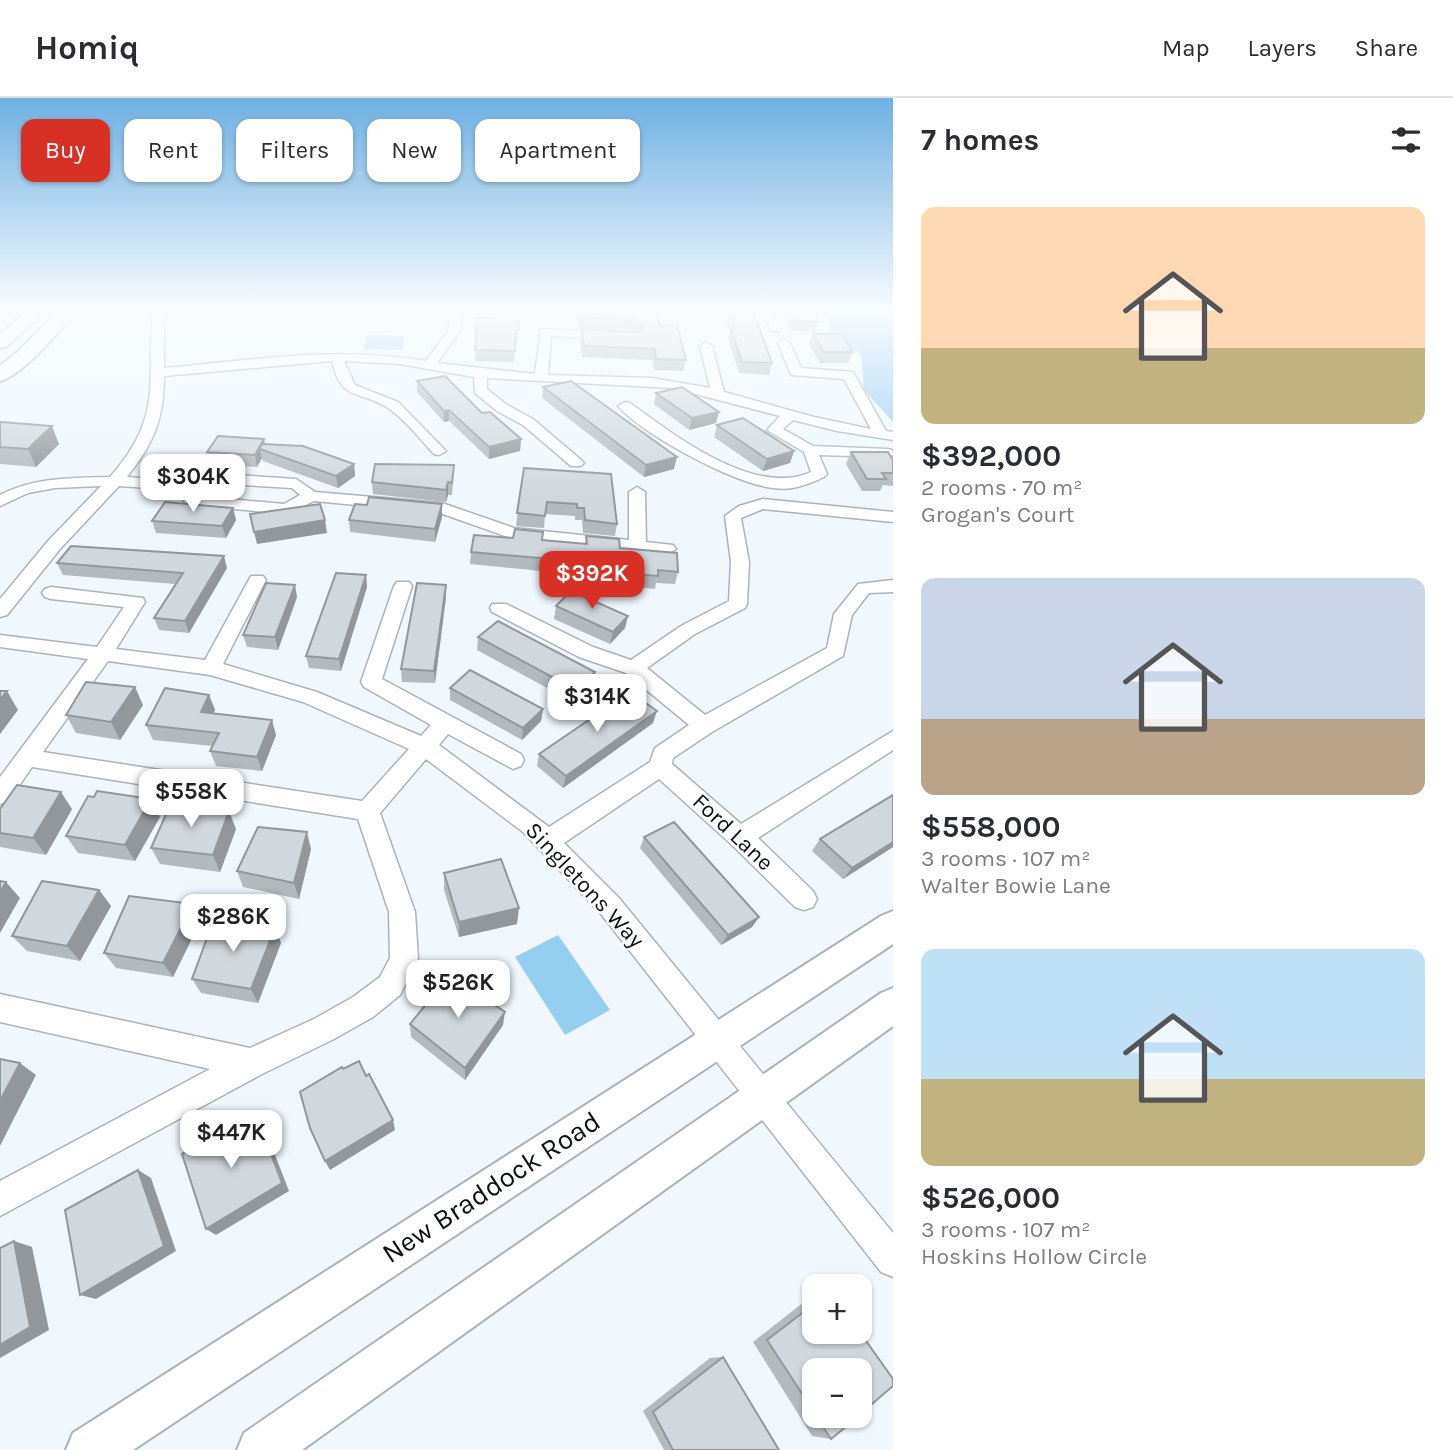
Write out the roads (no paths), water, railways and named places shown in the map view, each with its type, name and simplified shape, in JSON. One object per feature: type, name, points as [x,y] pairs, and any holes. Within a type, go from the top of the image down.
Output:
[{"type":"main road","name":"New Braddock Road","points":[[90,1450],[893,926]]},
{"type":"main road","points":[[261,1450],[893,1005]]},
{"type":"street","points":[[0,611],[54,545],[113,482],[142,446],[151,430],[156,404],[156,373],[178,371]]},
{"type":"street","points":[[340,371],[342,382],[352,391],[389,403],[439,451]]},
{"type":"street","points":[[465,371],[541,379],[643,381],[718,394],[789,416],[887,436]]},
{"type":"street","points":[[541,379],[542,371]]},
{"type":"street","points":[[712,371],[718,394]]},
{"type":"street","points":[[796,371],[848,375],[887,436]]},
{"type":"street","points":[[481,374],[480,390],[502,408],[528,422],[576,463]]},
{"type":"street","points":[[625,407],[674,442],[738,475],[764,484],[794,484],[819,474],[810,450]]},
{"type":"street","points":[[789,416],[774,430],[810,450],[887,453]]},
{"type":"street","points":[[0,501],[33,487],[113,482],[184,486],[208,478],[296,484],[311,496],[442,508],[511,533],[667,549]]},
{"type":"street","points":[[184,486],[191,500],[287,509],[311,496]]},
{"type":"street","points":[[637,492],[638,545]]},
{"type":"street","points":[[633,668],[688,630],[738,604],[740,562],[733,516],[745,509],[762,504],[893,517]]},
{"type":"street","points":[[211,668],[257,580]]},
{"type":"street","points":[[403,586],[371,682],[513,760]]},
{"type":"street","points":[[547,841],[660,766],[663,754],[704,726],[836,651],[843,614],[864,588],[893,586]]},
{"type":"street","points":[[0,795],[104,652],[136,602],[51,593]]},
{"type":"street","points":[[499,608],[586,652],[633,668],[704,726]]},
{"type":"street","name":"Singletons Way","points":[[0,640],[211,668],[310,697],[425,747],[505,804],[547,841],[610,906],[893,1260]]},
{"type":"street","points":[[366,811],[446,722]]},
{"type":"street","points":[[740,836],[893,739]]},
{"type":"street","points":[[27,758],[366,811]]},
{"type":"street","name":"Ford Lane","points":[[660,766],[740,836],[804,899]]},
{"type":"street","points":[[0,1199],[251,1063],[324,1029],[363,1007],[390,986],[404,959],[402,912],[366,811]]},
{"type":"street","points":[[0,1008],[251,1063]]}]
